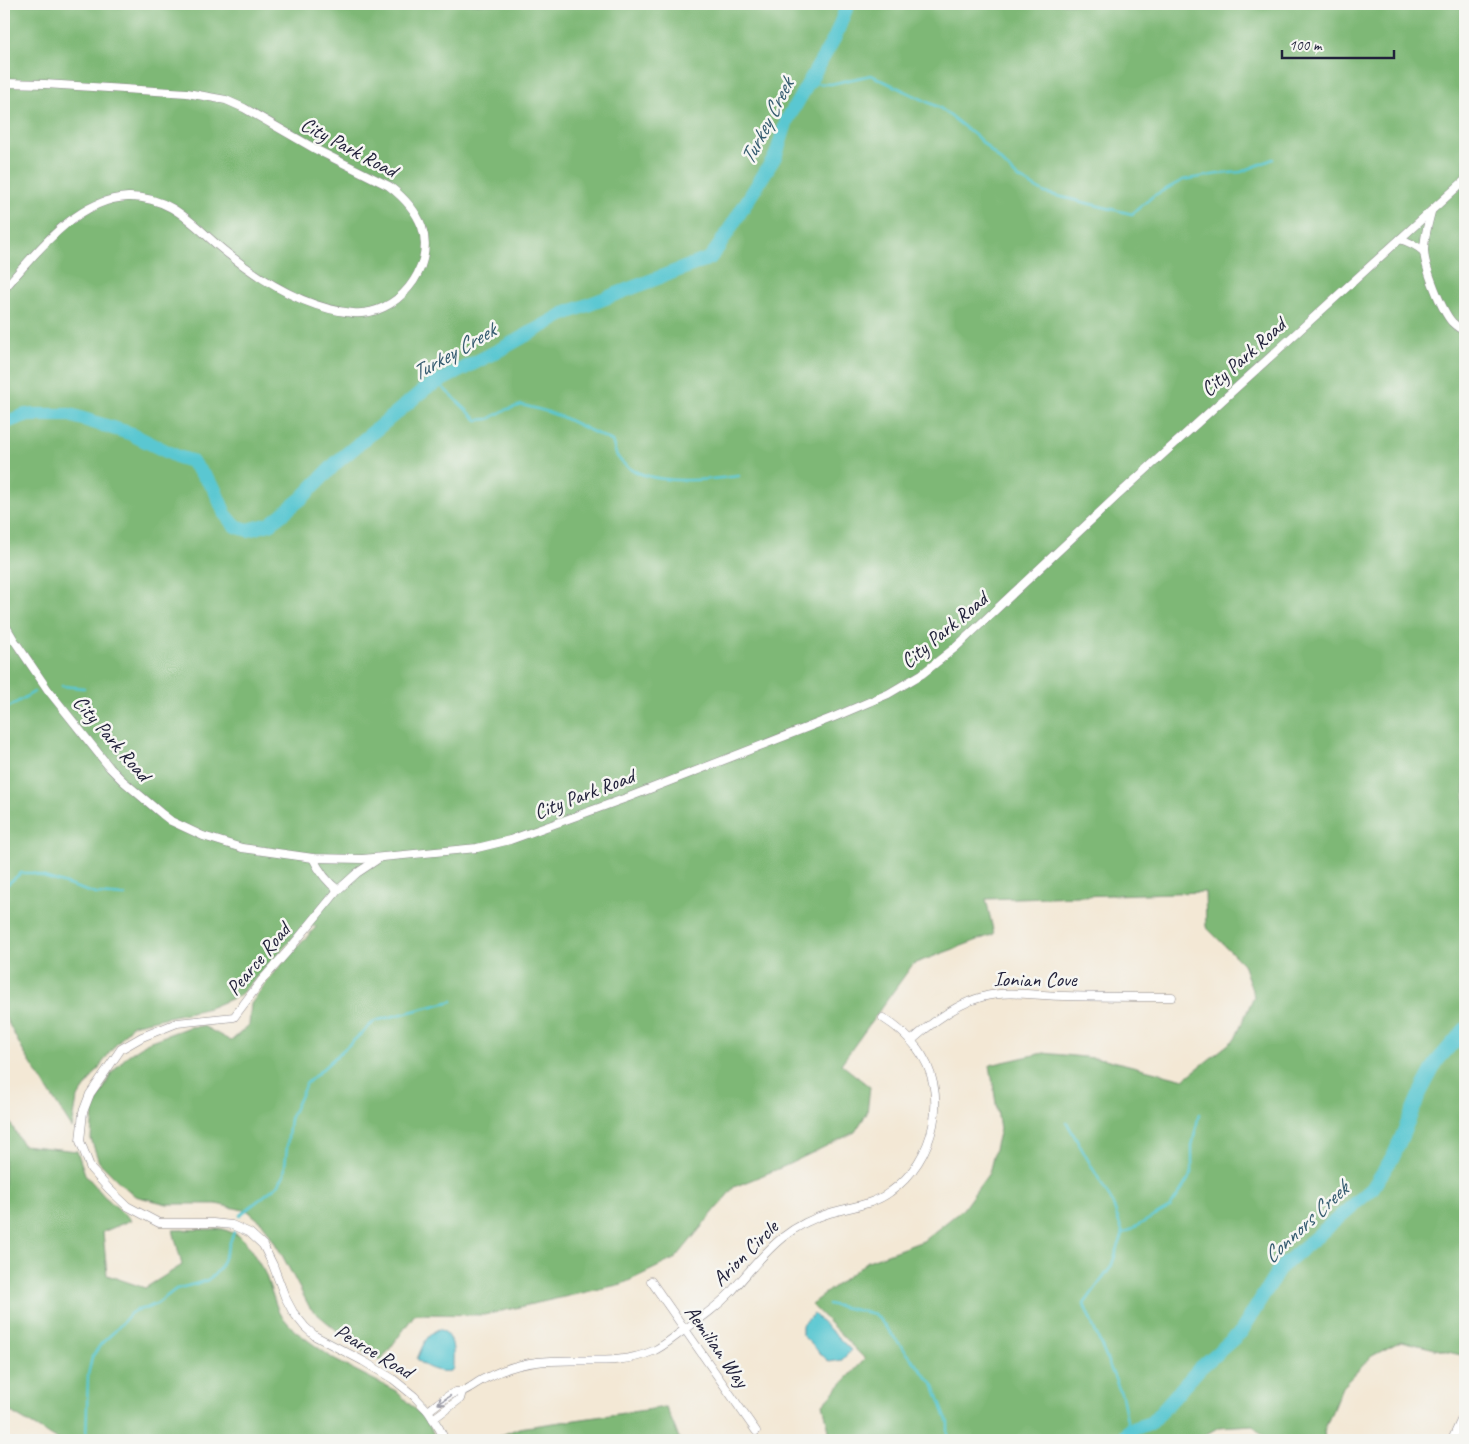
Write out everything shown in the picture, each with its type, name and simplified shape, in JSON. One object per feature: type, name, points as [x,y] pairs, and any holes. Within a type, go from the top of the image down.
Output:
[{"type":"street","name":"City Park Road","points":[[4,83],[187,93],[226,100],[244,108],[317,150],[389,186],[411,207],[422,227],[424,237],[424,249],[418,272],[408,290],[392,303],[373,312],[363,314],[352,313],[317,306],[294,296],[254,273],[227,253],[184,215],[165,205],[153,200],[140,198],[118,198],[98,204],[77,215],[37,252],[4,290]]},
{"type":"street","name":"City Park Road","points":[[4,622],[48,690],[123,781],[162,814],[188,829],[220,842],[242,848],[313,858],[362,860],[477,848],[510,840],[629,797],[834,717],[888,694],[914,680],[956,647],[1117,496],[1465,180]]},
{"type":"street","points":[[1424,252],[1431,210]]},
{"type":"street","points":[[1400,239],[1408,241],[1424,252],[1446,314],[1457,327],[1465,331]]},
{"type":"street","points":[[313,858],[326,881],[338,890]]},
{"type":"street","name":"Pearce Road","points":[[380,858],[357,873],[338,890],[288,952],[262,980],[234,1017],[177,1023],[142,1037],[121,1049],[90,1094],[83,1112],[80,1141],[91,1169],[127,1206],[159,1223],[213,1222],[232,1225],[250,1232],[263,1245],[273,1265],[285,1298],[305,1327],[316,1336],[393,1379],[414,1396],[428,1411],[445,1440]]},
{"type":"street","name":"Ionian Cove","points":[[911,1041],[929,1025],[953,1010],[981,998],[1003,994],[1172,997]]},
{"type":"street","name":"Arion Circle","points":[[428,1411],[455,1392],[462,1392],[487,1377],[504,1370],[536,1362],[622,1359],[654,1351],[698,1321],[721,1301],[766,1252],[790,1232],[816,1218],[880,1198],[901,1184],[925,1152],[929,1141],[935,1104],[932,1084],[920,1053],[903,1032],[883,1018]]},
{"type":"street","name":"Aemilian Way","points":[[651,1281],[756,1431]]},
{"type":"street","name":"Arion Circle","points":[[434,1419],[460,1399],[462,1392]]},
{"type":"street","points":[[1452,1440],[1465,1412]]},
{"type":"green space","points":[[4,4],[1465,4],[1465,1356],[1401,1341],[1372,1356],[1342,1387],[1324,1431],[1325,1440],[1267,1440],[1253,1425],[1219,1427],[1196,1440],[831,1440],[823,1404],[865,1359],[811,1304],[868,1261],[923,1241],[963,1209],[989,1173],[1000,1129],[990,1065],[1043,1053],[1105,1059],[1184,1079],[1235,1039],[1254,996],[1243,964],[1206,927],[1205,892],[986,899],[994,934],[913,964],[841,1064],[870,1087],[867,1113],[855,1132],[785,1166],[734,1187],[676,1258],[622,1284],[484,1315],[415,1314],[381,1361],[359,1349],[310,1308],[264,1225],[248,1211],[216,1204],[167,1204],[135,1196],[120,1183],[99,1162],[91,1139],[93,1110],[111,1074],[127,1056],[148,1042],[189,1027],[203,1026],[231,1041],[249,1025],[251,1004],[270,977],[317,926],[304,926],[240,995],[209,1008],[132,1025],[110,1052],[77,1099],[72,1128],[23,1051],[4,1015]]},
{"type":"green space","points":[[4,1112],[23,1145],[77,1151],[85,1174],[104,1196],[131,1220],[103,1232],[107,1275],[145,1288],[182,1265],[173,1230],[223,1229],[238,1235],[248,1245],[265,1273],[279,1313],[295,1331],[335,1360],[396,1391],[426,1420],[437,1440],[58,1440],[4,1408]]},
{"type":"green space","points":[[666,1407],[680,1440],[499,1440],[497,1437],[519,1428]]},
{"type":"water","points":[[814,1314],[851,1350],[842,1360],[829,1362],[802,1335],[802,1325]]},
{"type":"water","points":[[439,1329],[451,1340],[453,1368],[451,1371],[432,1369],[417,1359],[428,1338]]},
{"type":"waterway","name":"Turkey Creek","points":[[4,423],[25,415],[70,415],[129,433],[178,457],[191,461],[214,488],[225,514],[235,526],[248,530],[270,524],[302,498],[337,462],[426,388],[564,314],[710,258],[776,155],[787,120],[835,37],[848,4]]},
{"type":"waterway","points":[[808,83],[831,84],[871,75],[940,108],[976,136],[1017,177],[1045,193],[1132,214],[1153,196],[1183,180],[1241,172],[1273,159]]},
{"type":"waterway","points":[[437,382],[477,420],[489,419],[505,410],[522,405],[562,417],[612,441],[617,456],[627,466],[640,474],[674,480],[739,476]]},
{"type":"waterway","points":[[62,686],[84,688]]},
{"type":"waterway","points":[[4,710],[34,692]]},
{"type":"waterway","points":[[4,887],[21,873],[32,873],[96,894],[125,896]]},
{"type":"waterway","points":[[240,1215],[279,1184],[284,1175],[290,1119],[306,1084],[375,1021],[452,1001]]},
{"type":"waterway","name":"Connors Creek","points":[[1122,1440],[1129,1430],[1151,1423],[1199,1369],[1241,1332],[1280,1268],[1372,1189],[1394,1155],[1420,1093],[1437,1061],[1465,1029]]},
{"type":"waterway","points":[[1123,1234],[1170,1207],[1179,1194],[1192,1173],[1192,1146],[1199,1114]]},
{"type":"waterway","points":[[1067,1123],[1112,1202],[1123,1234],[1111,1267],[1084,1304],[1122,1396],[1129,1430]]},
{"type":"waterway","points":[[86,1440],[88,1375],[92,1357],[101,1344],[131,1313],[158,1303],[176,1289],[206,1281],[214,1275],[220,1268],[234,1232]]},
{"type":"waterway","points":[[828,1304],[875,1314],[934,1386],[948,1423],[948,1440]]}]
